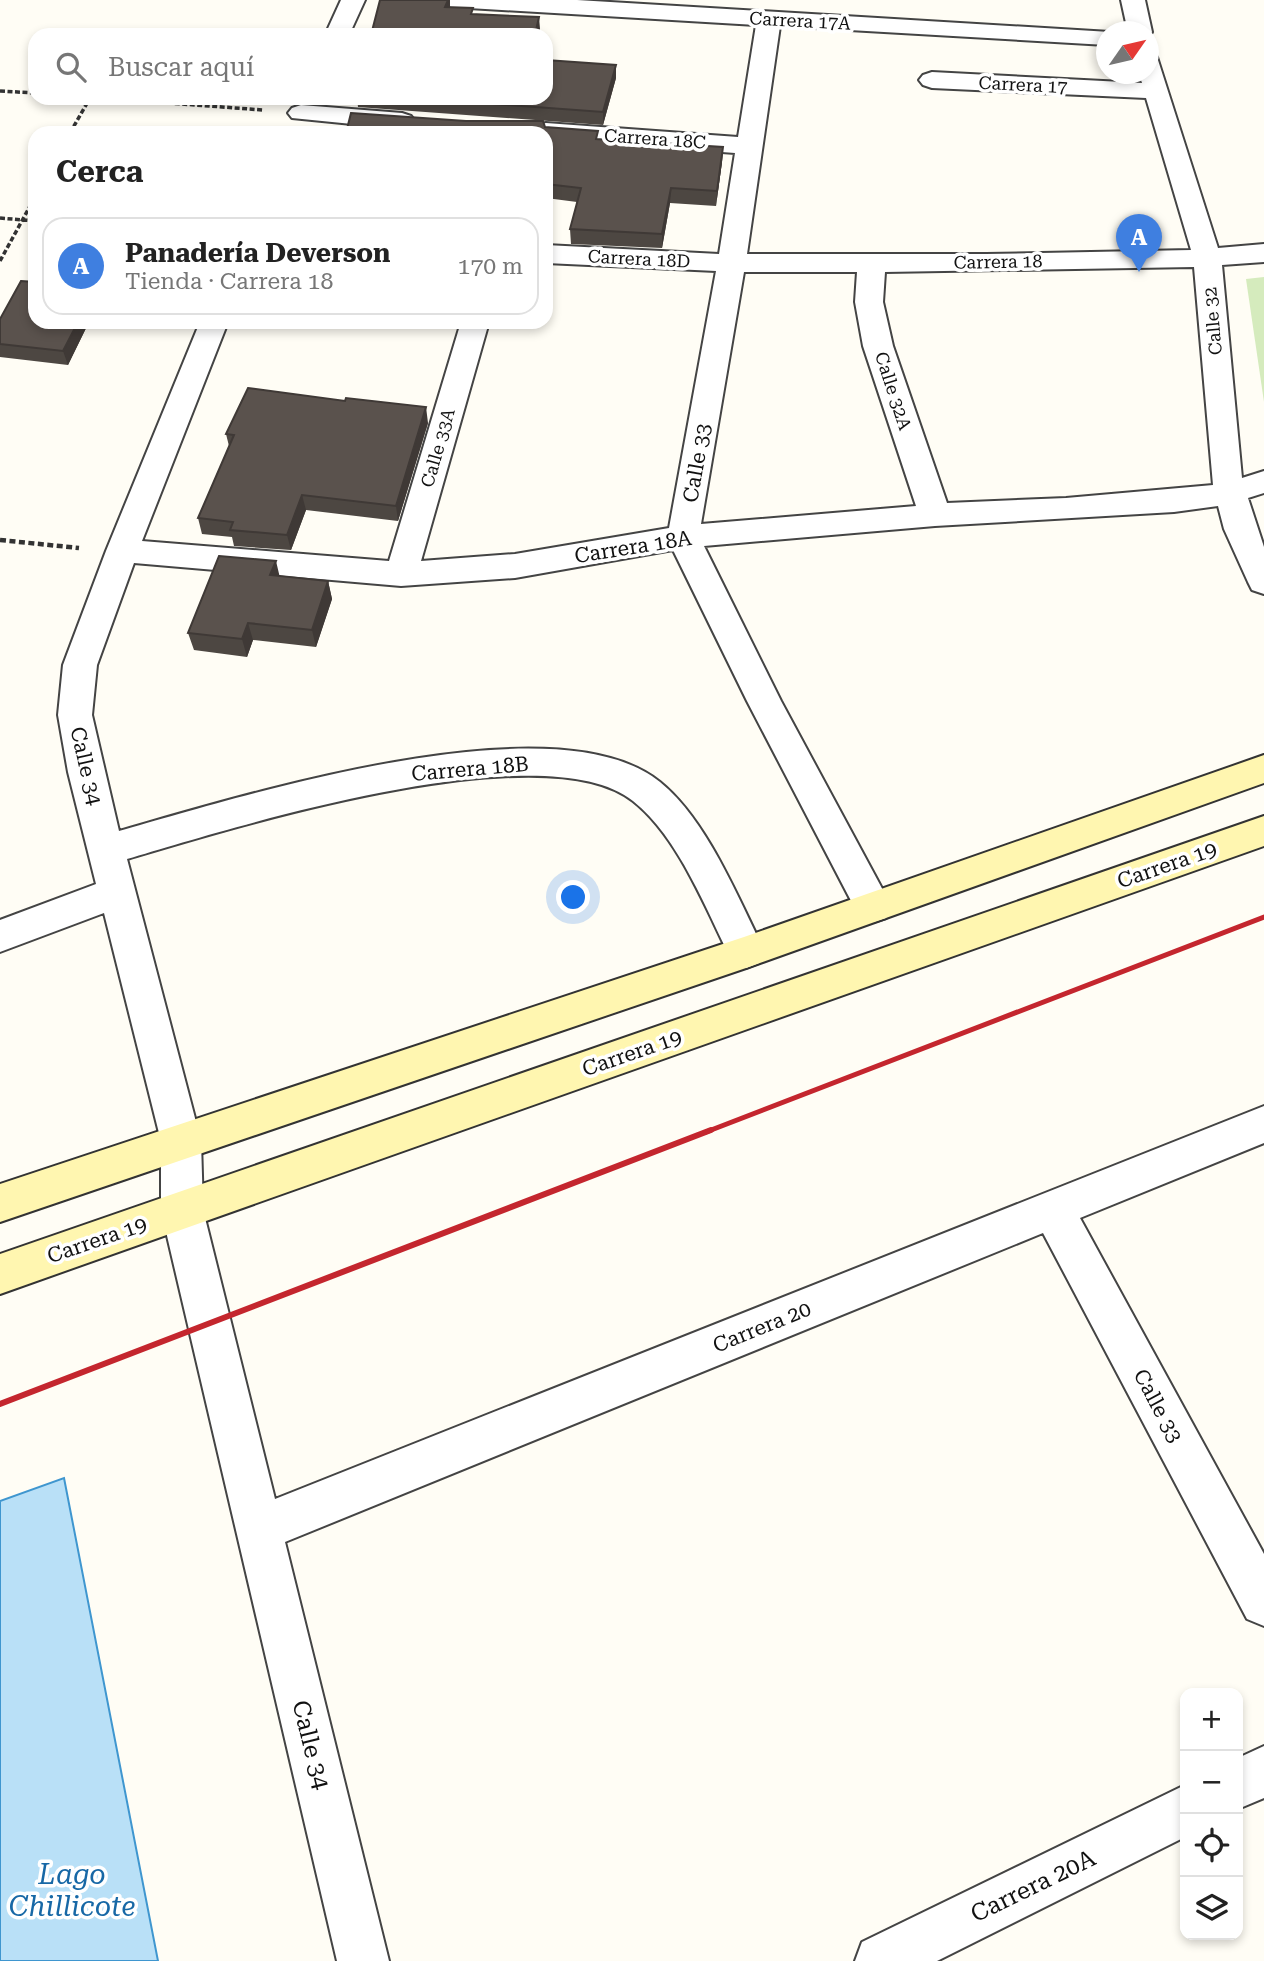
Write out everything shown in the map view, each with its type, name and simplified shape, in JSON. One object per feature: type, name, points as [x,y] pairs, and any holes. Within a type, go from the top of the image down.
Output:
[{"type":"main road","points":[[0,1203],[746,952],[1264,769]]},
{"type":"main road","name":"Carrera 19","points":[[0,1274],[1264,831]]},
{"type":"street","points":[[340,28],[353,0]]},
{"type":"street","name":"Carrera 17A","points":[[452,0],[666,7],[769,19],[817,11],[964,21],[1096,37]]},
{"type":"street","points":[[1133,0],[1138,21]]},
{"type":"street","name":"Calle 33","points":[[683,537],[732,263],[769,19]]},
{"type":"street","name":"Carrera 17","points":[[932,80],[1157,91]]},
{"type":"street","name":"Calle 32","points":[[1155,84],[1207,258],[1230,493],[1240,529],[1264,582]]},
{"type":"street","points":[[301,115],[424,122]]},
{"type":"street","name":"Carrera 18C","points":[[553,132],[749,146]]},
{"type":"street","name":"Carrera 18","points":[[732,263],[1207,258],[1264,253]]},
{"type":"street","name":"Carrera 18D","points":[[553,254],[732,263]]},
{"type":"street","name":"Calle 32A","points":[[873,263],[869,302],[878,346],[934,515]]},
{"type":"street","name":"Calle 34","points":[[211,329],[122,551],[80,665],[75,715],[106,850],[181,1141],[182,1210],[363,1961]]},
{"type":"street","name":"Calle 33A","points":[[401,574],[473,329]]},
{"type":"street","name":"Carrera 18A","points":[[122,551],[401,574],[516,566],[683,537],[934,515],[1066,509],[1230,493],[1264,482]]},
{"type":"street","points":[[683,537],[764,701],[873,907]]},
{"type":"street","name":"Carrera 18B","points":[[106,850],[289,798],[367,781],[456,767],[514,763],[590,766],[622,778],[647,792],[667,814],[692,851],[746,952]]},
{"type":"street","points":[[0,936],[117,892]]},
{"type":"street","name":"Carrera 20","points":[[259,1529],[1264,1124]]},
{"type":"street","name":"Calle 33","points":[[1053,1210],[1264,1602]]},
{"type":"street","points":[[1243,1782],[1264,1772]]},
{"type":"street","name":"Carrera 20A","points":[[881,1961],[1180,1812]]},
{"type":"path","points":[[0,91],[28,93]]},
{"type":"path","points":[[74,126],[86,105]]},
{"type":"path","points":[[183,105],[301,115]]},
{"type":"path","points":[[0,261],[28,209]]},
{"type":"path","points":[[0,218],[28,220]]},
{"type":"path","points":[[0,540],[122,551]]},
{"type":"green space","points":[[1264,277],[1264,402],[1246,279]]},
{"type":"water","name":"Lago Chillicote","points":[[64,1478],[158,1961],[0,1961],[0,1501]]},
{"type":"building","points":[[380,0],[448,0],[445,7],[473,8],[471,14],[539,17],[537,28],[373,28]]},
{"type":"building","points":[[553,60],[616,65],[603,112],[507,105],[553,105]]},
{"type":"building","points":[[351,113],[466,121],[543,121],[545,126],[348,126]]},
{"type":"building","points":[[553,128],[598,131],[596,139],[723,147],[717,191],[671,188],[662,234],[570,229],[581,188],[553,185]]},
{"type":"building","points":[[21,281],[28,282],[28,329],[74,329],[63,351],[0,344],[0,319]]},
{"type":"building","points":[[248,388],[345,401],[346,398],[426,407],[396,506],[302,495],[287,535],[230,530],[233,522],[198,518],[234,435],[226,434]]},
{"type":"building","points":[[219,556],[276,561],[270,575],[328,581],[312,630],[248,623],[242,639],[188,633]]},
{"type":"railway","points":[[706,1132],[1264,917]]},
{"type":"railway","points":[[0,1404],[711,1130]]},
{"type":"place","name":"Panadería Deverson","points":[[1139,272]]}]
